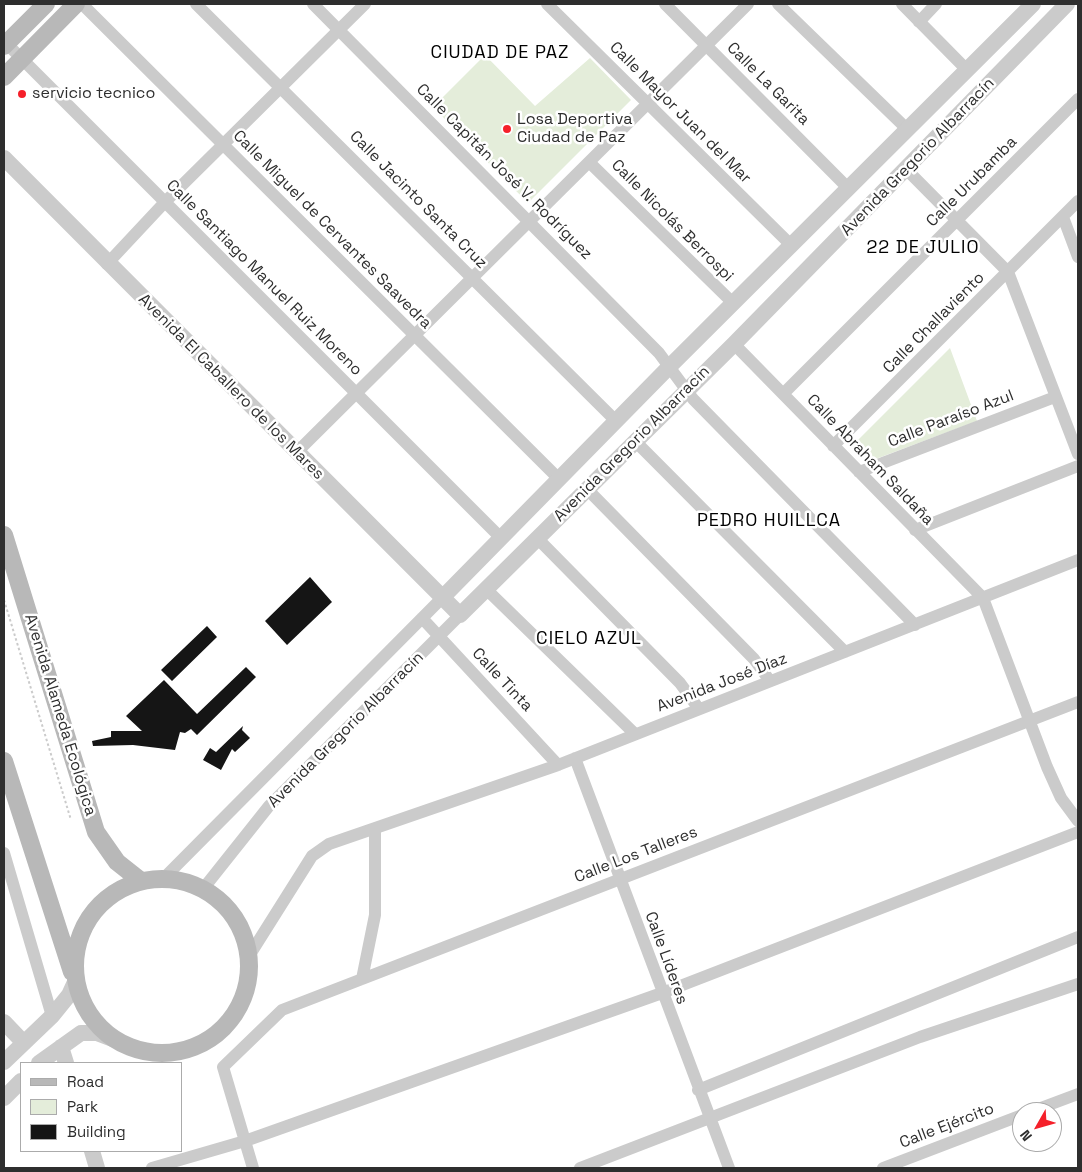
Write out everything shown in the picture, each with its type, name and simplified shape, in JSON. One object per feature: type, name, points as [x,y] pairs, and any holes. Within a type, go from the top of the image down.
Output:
[{"type":"main road","points":[[4,44],[46,4]]},
{"type":"main road","points":[[4,77],[76,4]]},
{"type":"main road","name":"Avenida Alameda Ecológica","points":[[4,535],[96,832],[117,862],[141,881]]},
{"type":"main road","points":[[4,761],[75,982],[82,1001],[97,1022],[118,1041],[143,1051],[171,1053],[198,1046],[221,1031],[238,1009],[248,983],[249,956],[241,929],[225,906],[203,889],[184,882],[164,879],[141,881],[113,893],[92,914],[79,941],[74,964],[75,982]]},
{"type":"street","name":"Calle Miguel de Cervantes Saavedra","points":[[82,4],[559,479]]},
{"type":"street","name":"Calle Jacinto Santa Cruz","points":[[196,4],[616,421]]},
{"type":"street","name":"Calle Capitán José V. Rodríguez","points":[[313,4],[530,220],[659,353],[687,390],[915,625]]},
{"type":"street","points":[[107,264],[165,202],[365,4]]},
{"type":"street","name":"Calle Mayor Juan del Mar","points":[[547,4],[791,245]]},
{"type":"street","name":"Calle La Garita","points":[[665,4],[848,188]]},
{"type":"street","points":[[297,452],[748,4]]},
{"type":"street","points":[[778,4],[907,129]]},
{"type":"street","points":[[902,4],[966,70]]},
{"type":"street","points":[[919,22],[936,4]]},
{"type":"street","name":"Avenida Gregorio Albarracín","points":[[164,879],[669,367],[1033,4]]},
{"type":"street","name":"Avenida Gregorio Albarracín","points":[[203,889],[269,806],[734,344],[1067,4]]},
{"type":"street","name":"Calle Santiago Manuel Ruiz Moreno","points":[[4,44],[22,58],[501,538]]},
{"type":"street","name":"Calle Urubamba","points":[[783,394],[1078,99]]},
{"type":"street","name":"Avenida El Caballero de los Mares","points":[[4,158],[107,264],[460,615]]},
{"type":"street","name":"Calle Nicolás Berrospi","points":[[589,162],[733,303]]},
{"type":"street","points":[[906,170],[1008,272],[1078,454]]},
{"type":"street","name":"Calle Challaviento","points":[[833,446],[1078,201]]},
{"type":"street","points":[[1063,217],[1078,256]]},
{"type":"street","name":"Calle Abraham Saldaña","points":[[734,344],[983,598]]},
{"type":"street","name":"Calle Paraíso Azul","points":[[859,472],[1055,397]]},
{"type":"street","points":[[635,441],[845,652]]},
{"type":"street","points":[[915,530],[1078,466]]},
{"type":"street","points":[[586,489],[754,659],[770,682]]},
{"type":"street","points":[[537,538],[680,683],[699,709]]},
{"type":"street","name":"Avenida José Díaz","points":[[249,956],[312,856],[329,844],[375,830],[558,765],[1078,560]]},
{"type":"street","points":[[486,589],[635,734]]},
{"type":"street","points":[[983,598],[1028,722],[1061,798],[1078,821]]},
{"type":"street","name":"Calle Tinta","points":[[422,618],[558,765]]},
{"type":"street","name":"Calle Los Talleres","points":[[245,1141],[223,1067],[282,1010],[1078,702]]},
{"type":"street","name":"Calle Líderes","points":[[575,758],[698,1090],[729,1168]]},
{"type":"street","points":[[252,791],[269,806]]},
{"type":"street","points":[[362,979],[375,915],[375,830]]},
{"type":"street","points":[[152,1168],[245,1141],[662,993],[1078,832]]},
{"type":"street","points":[[4,853],[7,883],[52,1016]]},
{"type":"street","points":[[698,1090],[1078,937]]},
{"type":"street","points":[[5,1057],[24,1043],[52,1016],[69,995],[75,982]]},
{"type":"street","points":[[580,1168],[920,1037],[1078,984]]},
{"type":"street","points":[[4,1022],[24,1043]]},
{"type":"street","points":[[40,1062],[80,1033],[97,1033],[118,1041]]},
{"type":"street","points":[[61,1047],[66,1062]]},
{"type":"street","points":[[4,1098],[20,1082]]},
{"type":"street","points":[[1057,1102],[1078,1094]]},
{"type":"street","name":"Calle Ejército","points":[[883,1168],[1012,1119]]},
{"type":"street","points":[[245,1141],[253,1168]]},
{"type":"street","points":[[92,1152],[97,1168]]},
{"type":"path","points":[[4,600],[71,820]]},
{"type":"green space","name":"Losa Deportiva Ciudad de Paz","points":[[485,55],[535,106],[590,58],[631,100],[528,203],[433,107]]},
{"type":"green space","points":[[950,348],[977,421],[873,460],[856,442]]},
{"type":"building","points":[[310,577],[332,602],[287,645],[265,621]]},
{"type":"building","points":[[207,626],[217,637],[172,681],[161,670]]},
{"type":"building","points":[[246,667],[256,677],[197,735],[191,729],[185,733],[180,732],[175,750],[133,745],[93,746],[92,741],[111,737],[111,731],[142,731],[126,716],[164,680],[197,714]]},
{"type":"building","points":[[243,726],[242,730],[250,738],[235,752],[232,749],[221,770],[203,760],[210,748],[216,752]]},
{"type":"place","name":"servicio tecnico","points":[[22,94]]},
{"type":"place","name":"Losa Deportiva Ciudad de Paz","points":[[507,129]]},
{"type":"district","name":"CIUDAD DE PAZ","points":[[500,53]]},
{"type":"district","name":"22 DE JULIO","points":[[923,248]]},
{"type":"district","name":"PEDRO HUILLCA","points":[[769,521]]},
{"type":"district","name":"CIELO AZUL","points":[[589,639]]}]
